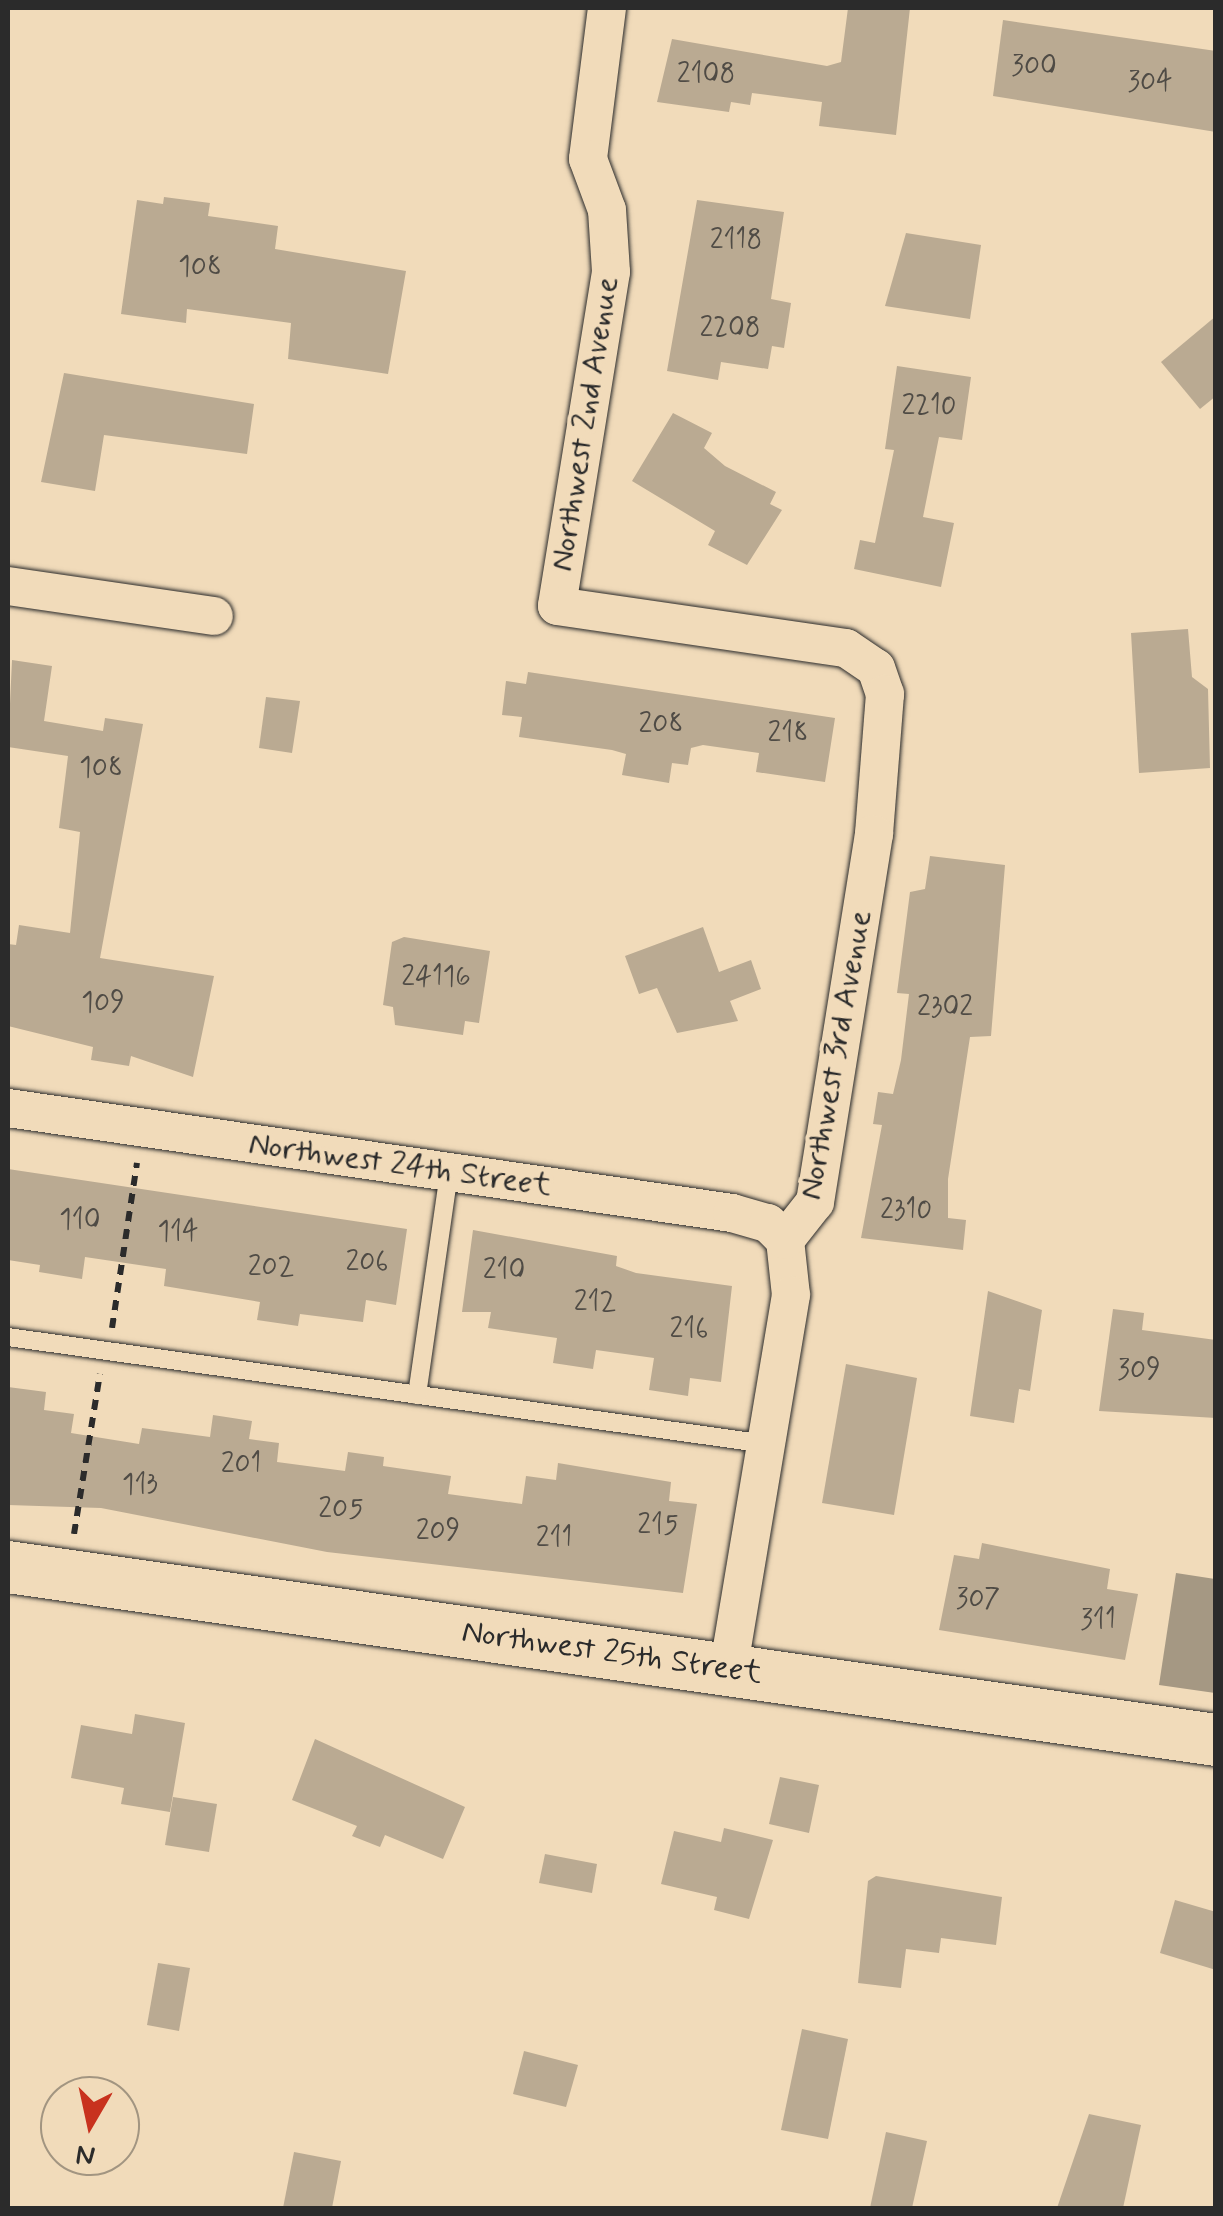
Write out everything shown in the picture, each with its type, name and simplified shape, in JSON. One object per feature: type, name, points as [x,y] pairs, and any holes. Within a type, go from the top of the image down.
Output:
[{"type":"street","name":"Northwest 2nd Avenue","points":[[607,8],[588,159],[607,210],[611,272],[557,606],[846,648],[876,668]]},
{"type":"street","points":[[8,586],[214,616]]},
{"type":"street","name":"Northwest 3rd Avenue","points":[[728,1670],[791,1295],[785,1240],[816,1202],[874,834],[885,694],[876,668]]},
{"type":"street","name":"Northwest 24th Street","points":[[8,1108],[732,1213],[768,1223],[785,1240]]},
{"type":"street","name":"Northwest 25th Street","points":[[8,1567],[1216,1740]]},
{"type":"lane","points":[[417,1395],[449,1172]]},
{"type":"lane","points":[[8,1337],[766,1444]]},
{"type":"shaded area","points":[[1176,1573],[1215,1579],[1215,1693],[1159,1685]]},
{"type":"building","points":[[848,8],[910,8],[896,135],[819,126],[822,102],[752,93],[750,105],[731,102],[729,112],[657,102],[672,39],[827,66],[841,62]]},
{"type":"building","points":[[1003,20],[1216,51],[1216,132],[993,96]]},
{"type":"building","points":[[164,197],[210,203],[208,216],[278,226],[275,249],[406,271],[388,374],[288,359],[291,323],[187,309],[186,323],[121,314],[137,200],[163,204]]},
{"type":"building","points":[[697,200],[784,212],[771,299],[791,303],[784,348],[772,346],[768,369],[721,362],[718,380],[667,371]]},
{"type":"building","points":[[906,233],[981,245],[970,319],[885,306]]},
{"type":"building","points":[[1216,316],[1216,396],[1200,409],[1161,362]]},
{"type":"building","points":[[897,366],[971,377],[962,440],[939,437],[923,517],[954,523],[941,587],[854,569],[860,540],[875,543],[894,450],[885,449]]},
{"type":"building","points":[[64,373],[254,404],[247,454],[104,435],[95,491],[41,482]]},
{"type":"building","points":[[673,413],[712,433],[704,448],[725,466],[776,492],[770,504],[782,510],[747,565],[708,545],[715,531],[632,481]]},
{"type":"building","points":[[1188,629],[1192,677],[1208,689],[1210,768],[1139,773],[1131,633]]},
{"type":"building","points":[[12,660],[52,666],[44,721],[103,731],[105,718],[143,724],[100,958],[214,976],[193,1077],[131,1056],[129,1066],[91,1060],[93,1047],[8,1026],[8,944],[16,945],[19,925],[70,933],[80,832],[59,828],[68,756],[8,747]]},
{"type":"building","points":[[528,672],[835,718],[825,782],[756,772],[759,753],[703,745],[691,748],[688,765],[672,763],[669,783],[622,775],[626,754],[519,737],[522,717],[502,715],[506,681],[526,684]]},
{"type":"building","points":[[266,697],[300,701],[292,753],[259,748]]},
{"type":"building","points":[[930,856],[1005,865],[991,1036],[970,1037],[948,1179],[948,1218],[966,1220],[963,1250],[861,1238],[882,1125],[873,1124],[878,1092],[893,1094],[901,1060],[909,994],[897,993],[910,892],[925,889]]},
{"type":"building","points":[[703,927],[719,972],[751,960],[761,989],[730,1001],[738,1021],[677,1033],[657,988],[639,994],[625,956]]},
{"type":"building","points":[[404,937],[490,951],[479,1023],[465,1021],[463,1035],[395,1025],[393,1007],[383,1005],[392,942]]},
{"type":"building","points":[[8,1169],[407,1229],[396,1305],[366,1300],[363,1322],[300,1314],[298,1326],[257,1320],[260,1302],[164,1286],[166,1269],[85,1257],[82,1279],[39,1272],[40,1265],[8,1260]]},
{"type":"building","points":[[473,1230],[617,1256],[616,1266],[636,1273],[732,1286],[721,1382],[690,1378],[688,1396],[649,1390],[654,1358],[596,1350],[593,1369],[553,1363],[557,1338],[488,1328],[491,1312],[462,1312]]},
{"type":"building","points":[[988,1291],[1042,1310],[1030,1391],[1019,1389],[1014,1423],[970,1416]]},
{"type":"building","points":[[1113,1309],[1144,1313],[1142,1330],[1216,1340],[1216,1418],[1099,1411]]},
{"type":"building","points":[[846,1364],[917,1378],[894,1515],[822,1503]]},
{"type":"building","points":[[8,1387],[46,1392],[44,1410],[74,1414],[71,1433],[139,1444],[142,1428],[210,1437],[213,1415],[252,1421],[249,1439],[279,1443],[277,1462],[345,1471],[348,1452],[384,1457],[383,1466],[451,1476],[448,1494],[522,1504],[526,1476],[556,1480],[558,1463],[671,1482],[669,1501],[697,1504],[683,1593],[327,1552],[101,1508],[8,1505]]},
{"type":"building","points":[[982,1543],[1110,1569],[1107,1589],[1138,1594],[1125,1660],[939,1630],[954,1555],[979,1559]]},
{"type":"building","points":[[135,1714],[185,1723],[170,1812],[121,1804],[124,1788],[71,1778],[81,1725],[132,1734]]},
{"type":"building","points":[[315,1739],[465,1807],[443,1859],[385,1835],[380,1847],[352,1836],[357,1826],[292,1800]]},
{"type":"building","points":[[780,1777],[819,1785],[809,1833],[769,1824]]},
{"type":"building","points":[[173,1797],[217,1804],[209,1852],[165,1845]]},
{"type":"building","points":[[724,1828],[773,1840],[749,1919],[714,1910],[717,1897],[661,1884],[674,1831],[721,1842]]},
{"type":"building","points":[[545,1854],[597,1864],[592,1893],[539,1883]]},
{"type":"building","points":[[876,1876],[1002,1897],[996,1945],[941,1938],[939,1953],[906,1949],[901,1988],[858,1983],[868,1881]]},
{"type":"building","points":[[1175,1900],[1216,1912],[1216,1970],[1160,1953]]},
{"type":"building","points":[[158,1963],[190,1968],[179,2031],[147,2025]]},
{"type":"building","points":[[802,2029],[848,2039],[828,2139],[781,2130]]},
{"type":"building","points":[[524,2051],[578,2065],[566,2107],[513,2094]]},
{"type":"building","points":[[1089,2114],[1141,2125],[1123,2208],[1057,2208]]},
{"type":"building","points":[[886,2132],[927,2141],[912,2208],[870,2208]]},
{"type":"building","points":[[294,2152],[341,2161],[332,2208],[283,2208]]}]
